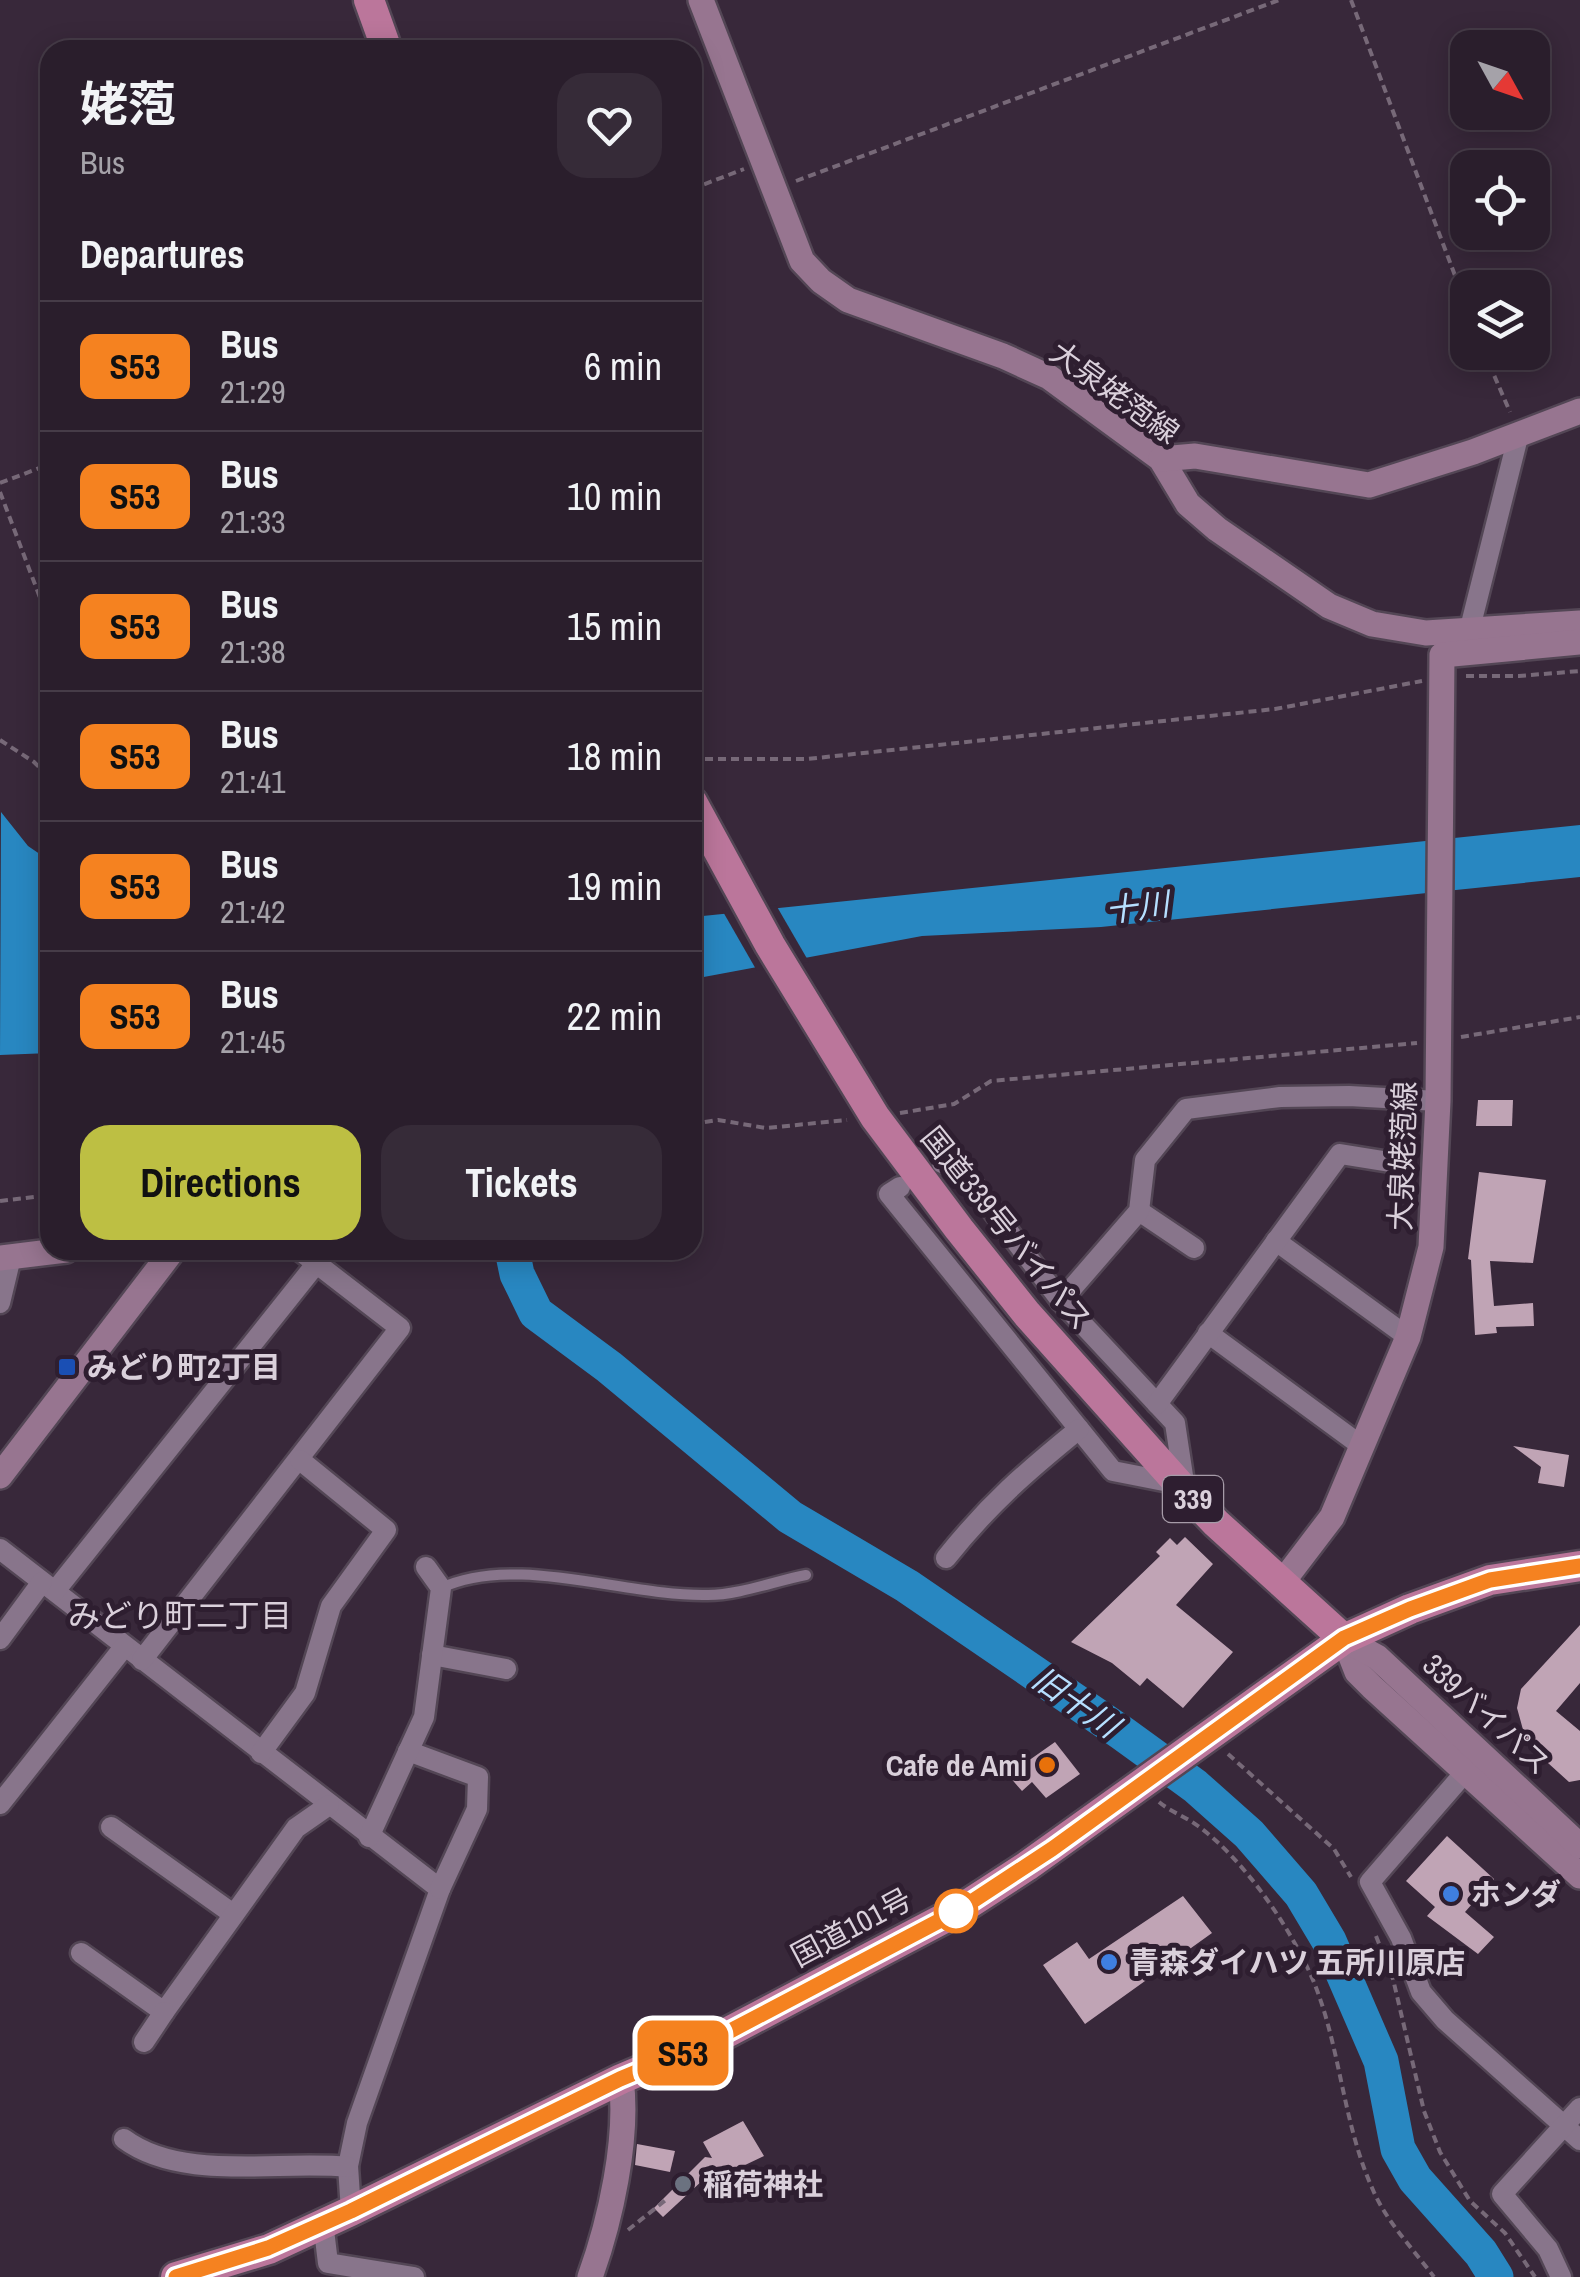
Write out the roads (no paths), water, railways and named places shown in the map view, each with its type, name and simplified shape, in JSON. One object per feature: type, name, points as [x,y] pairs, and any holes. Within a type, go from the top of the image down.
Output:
[{"type":"highway","points":[[369,0],[383,40]]},
{"type":"highway","name":"国道339号バイパス","points":[[702,820],[770,945],[872,1110],[1027,1314],[1182,1487],[1344,1638]]},
{"type":"highway","name":"国道101号","points":[[176,2277],[268,2248],[337,2217],[620,2079],[713,2040],[956,1912],[1141,1798],[1212,1747],[1344,1638],[1490,1580],[1580,1566]]},
{"type":"main road","name":"大泉姥萢線","points":[[701,0],[802,261],[820,281],[848,300],[1049,377],[1161,459],[1188,504],[1217,529],[1329,606],[1372,624],[1426,633],[1580,623]]},
{"type":"main road","points":[[1161,459],[1195,456],[1369,485],[1473,452],[1580,411]]},
{"type":"main road","name":"大泉姥萢線","points":[[1282,1584],[1332,1517],[1363,1448],[1408,1337],[1431,1246],[1438,1102],[1442,655],[1580,642]]},
{"type":"main road","points":[[6,1258],[40,1253]]},
{"type":"main road","points":[[0,1476],[165,1260]]},
{"type":"main road","name":"339バイパス","points":[[1344,1638],[1378,1656],[1474,1762],[1580,1846]]},
{"type":"main road","points":[[1474,1762],[1580,1876]]},
{"type":"main road","points":[[590,2277],[608,2228],[624,2103],[620,2079]]},
{"type":"street","points":[[1469,632],[1519,433]]},
{"type":"street","points":[[1061,1300],[1138,1211],[1145,1160],[1186,1109],[1280,1097],[1349,1096],[1438,1102]]},
{"type":"street","points":[[1157,1404],[1340,1154],[1396,1163]]},
{"type":"street","points":[[900,1187],[889,1194],[1113,1471],[1182,1487],[1175,1422],[1061,1300],[952,1157],[942,1163]]},
{"type":"street","points":[[1138,1211],[1194,1248]]},
{"type":"street","points":[[1276,1241],[1408,1337]]},
{"type":"street","points":[[0,1303],[6,1258]]},
{"type":"street","points":[[142,1660],[400,1328],[311,1260]]},
{"type":"street","points":[[0,1639],[49,1587],[316,1264]]},
{"type":"street","points":[[1208,1332],[1363,1448]]},
{"type":"street","points":[[946,1558],[982,1514],[1024,1473],[1079,1429]]},
{"type":"street","points":[[261,1753],[305,1693],[330,1606],[386,1530],[300,1460]]},
{"type":"street","points":[[0,1549],[440,1889]]},
{"type":"street","points":[[370,1837],[424,1717],[442,1588],[426,1567]]},
{"type":"street","points":[[0,1804],[124,1647]]},
{"type":"street","points":[[432,1654],[506,1669]]},
{"type":"street","points":[[408,1750],[478,1777],[477,1809],[440,1889],[358,2123],[328,2263],[358,2272],[414,2277]]},
{"type":"street","points":[[1474,1762],[1370,1882],[1401,1938],[1421,1992],[1445,2020],[1572,2132]]},
{"type":"street","points":[[144,2042],[296,1828],[329,1806]]},
{"type":"street","points":[[112,1826],[232,1914]]},
{"type":"street","points":[[81,1953],[164,2012]]},
{"type":"street","points":[[1562,2277],[1548,2249],[1502,2194],[1572,2132],[1580,2108]]},
{"type":"street","points":[[124,2139],[140,2151],[164,2160],[269,2168],[313,2163],[348,2167]]},
{"type":"lane","points":[[442,1588],[466,1576],[511,1574],[709,1596],[806,1575]]},
{"type":"water","points":[[1,812],[28,846],[40,854],[40,1053],[0,1055]]},
{"type":"water","name":"十川","points":[[1580,825],[1580,877],[1101,927],[922,936],[702,977],[702,916]]},
{"type":"waterway","name":"旧十川","points":[[514,1260],[536,1313],[609,1367],[790,1517],[907,1586],[1122,1733],[1195,1786],[1249,1834],[1301,1894],[1329,1941],[1381,2061],[1398,2149],[1415,2179],[1481,2253],[1496,2277]]},
{"type":"place","name":"みどり町2丁目","points":[[67,1367]]},
{"type":"place","name":"Cafe de Ami","points":[[1047,1765]]},
{"type":"place","name":"ホンダ","points":[[1451,1894]]},
{"type":"place","name":"青森ダイハツ 五所川原店","points":[[1109,1962]]},
{"type":"place","name":"稲荷神社","points":[[683,2184]]},
{"type":"district","name":"みどり町二丁目","points":[[180,1615]]}]
